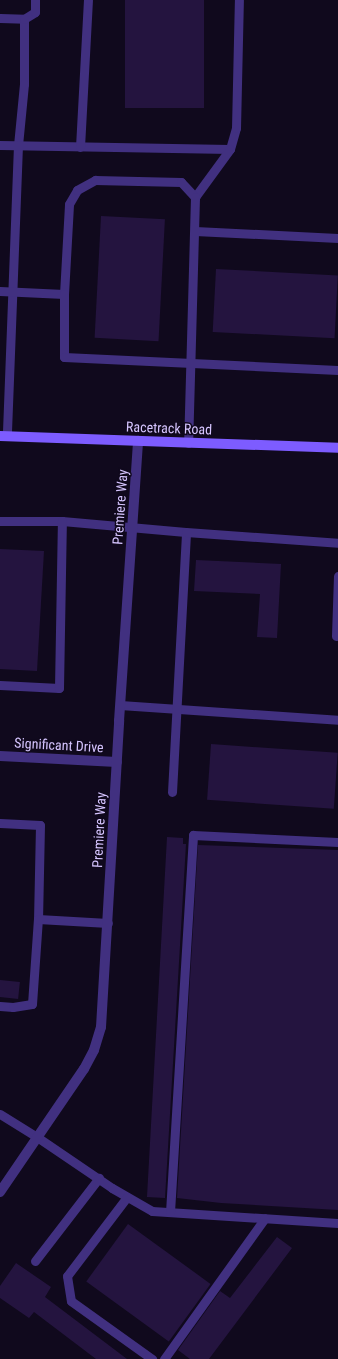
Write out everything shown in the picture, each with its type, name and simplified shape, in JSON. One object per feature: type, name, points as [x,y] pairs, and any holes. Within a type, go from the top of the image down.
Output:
[{"type":"street","name":"Racetrack Road","points":[[3,436],[338,448]]},
{"type":"street","name":"Premiere Way","points":[[0,1192],[86,1064],[99,1036],[103,1010],[116,762],[138,441]]},
{"type":"street","name":"Significant Drive","points":[[0,756],[116,762]]},
{"type":"lane","points":[[0,18],[24,19],[35,12],[35,0]]},
{"type":"lane","points":[[80,147],[88,0]]},
{"type":"lane","points":[[188,443],[189,364],[195,231],[195,197],[230,149],[236,128],[239,0]]},
{"type":"lane","points":[[3,436],[12,292],[18,145],[24,84],[24,19]]},
{"type":"lane","points":[[0,145],[230,149]]},
{"type":"lane","points":[[195,197],[181,182],[95,180],[77,190],[70,204],[64,294],[64,357],[338,370]]},
{"type":"lane","points":[[195,231],[338,238]]},
{"type":"lane","points":[[0,291],[64,294]]},
{"type":"lane","points":[[0,521],[62,521],[338,543]]},
{"type":"lane","points":[[0,685],[59,688],[62,521]]},
{"type":"lane","points":[[172,792],[186,532]]},
{"type":"lane","points":[[336,636],[338,576]]},
{"type":"lane","points":[[120,705],[338,720]]},
{"type":"lane","points":[[0,823],[40,825],[38,919],[32,1004],[13,1007],[0,1006]]},
{"type":"lane","points":[[170,1212],[193,835],[338,842]]},
{"type":"lane","points":[[38,919],[108,923]]},
{"type":"lane","points":[[0,1114],[37,1136],[127,1197],[152,1211],[338,1223]]},
{"type":"lane","points":[[35,1261],[99,1178]]},
{"type":"lane","points":[[127,1197],[67,1276],[71,1300],[152,1359]]},
{"type":"lane","points":[[164,1359],[266,1218]]},
{"type":"building","points":[[125,0],[204,0],[204,108],[125,108]]},
{"type":"building","points":[[101,216],[165,219],[159,341],[95,338]]},
{"type":"building","points":[[216,269],[338,275],[335,338],[213,332]]},
{"type":"building","points":[[0,549],[44,551],[37,671],[0,669]]},
{"type":"building","points":[[196,560],[281,564],[277,638],[257,637],[260,594],[194,591]]},
{"type":"building","points":[[211,744],[338,753],[334,809],[207,800]]},
{"type":"building","points":[[167,837],[183,838],[183,844],[186,844],[165,1198],[147,1197]]},
{"type":"building","points":[[198,845],[338,850],[338,1210],[221,1203],[177,1198]]},
{"type":"building","points":[[0,980],[20,982],[18,999],[0,997]]},
{"type":"building","points":[[128,1224],[211,1284],[169,1341],[86,1281]]},
{"type":"building","points":[[277,1237],[292,1248],[209,1359],[190,1359],[178,1350],[220,1291],[230,1298]]},
{"type":"building","points":[[16,1263],[51,1287],[45,1297],[127,1359],[96,1359],[34,1312],[29,1318],[0,1298],[0,1286]]}]
